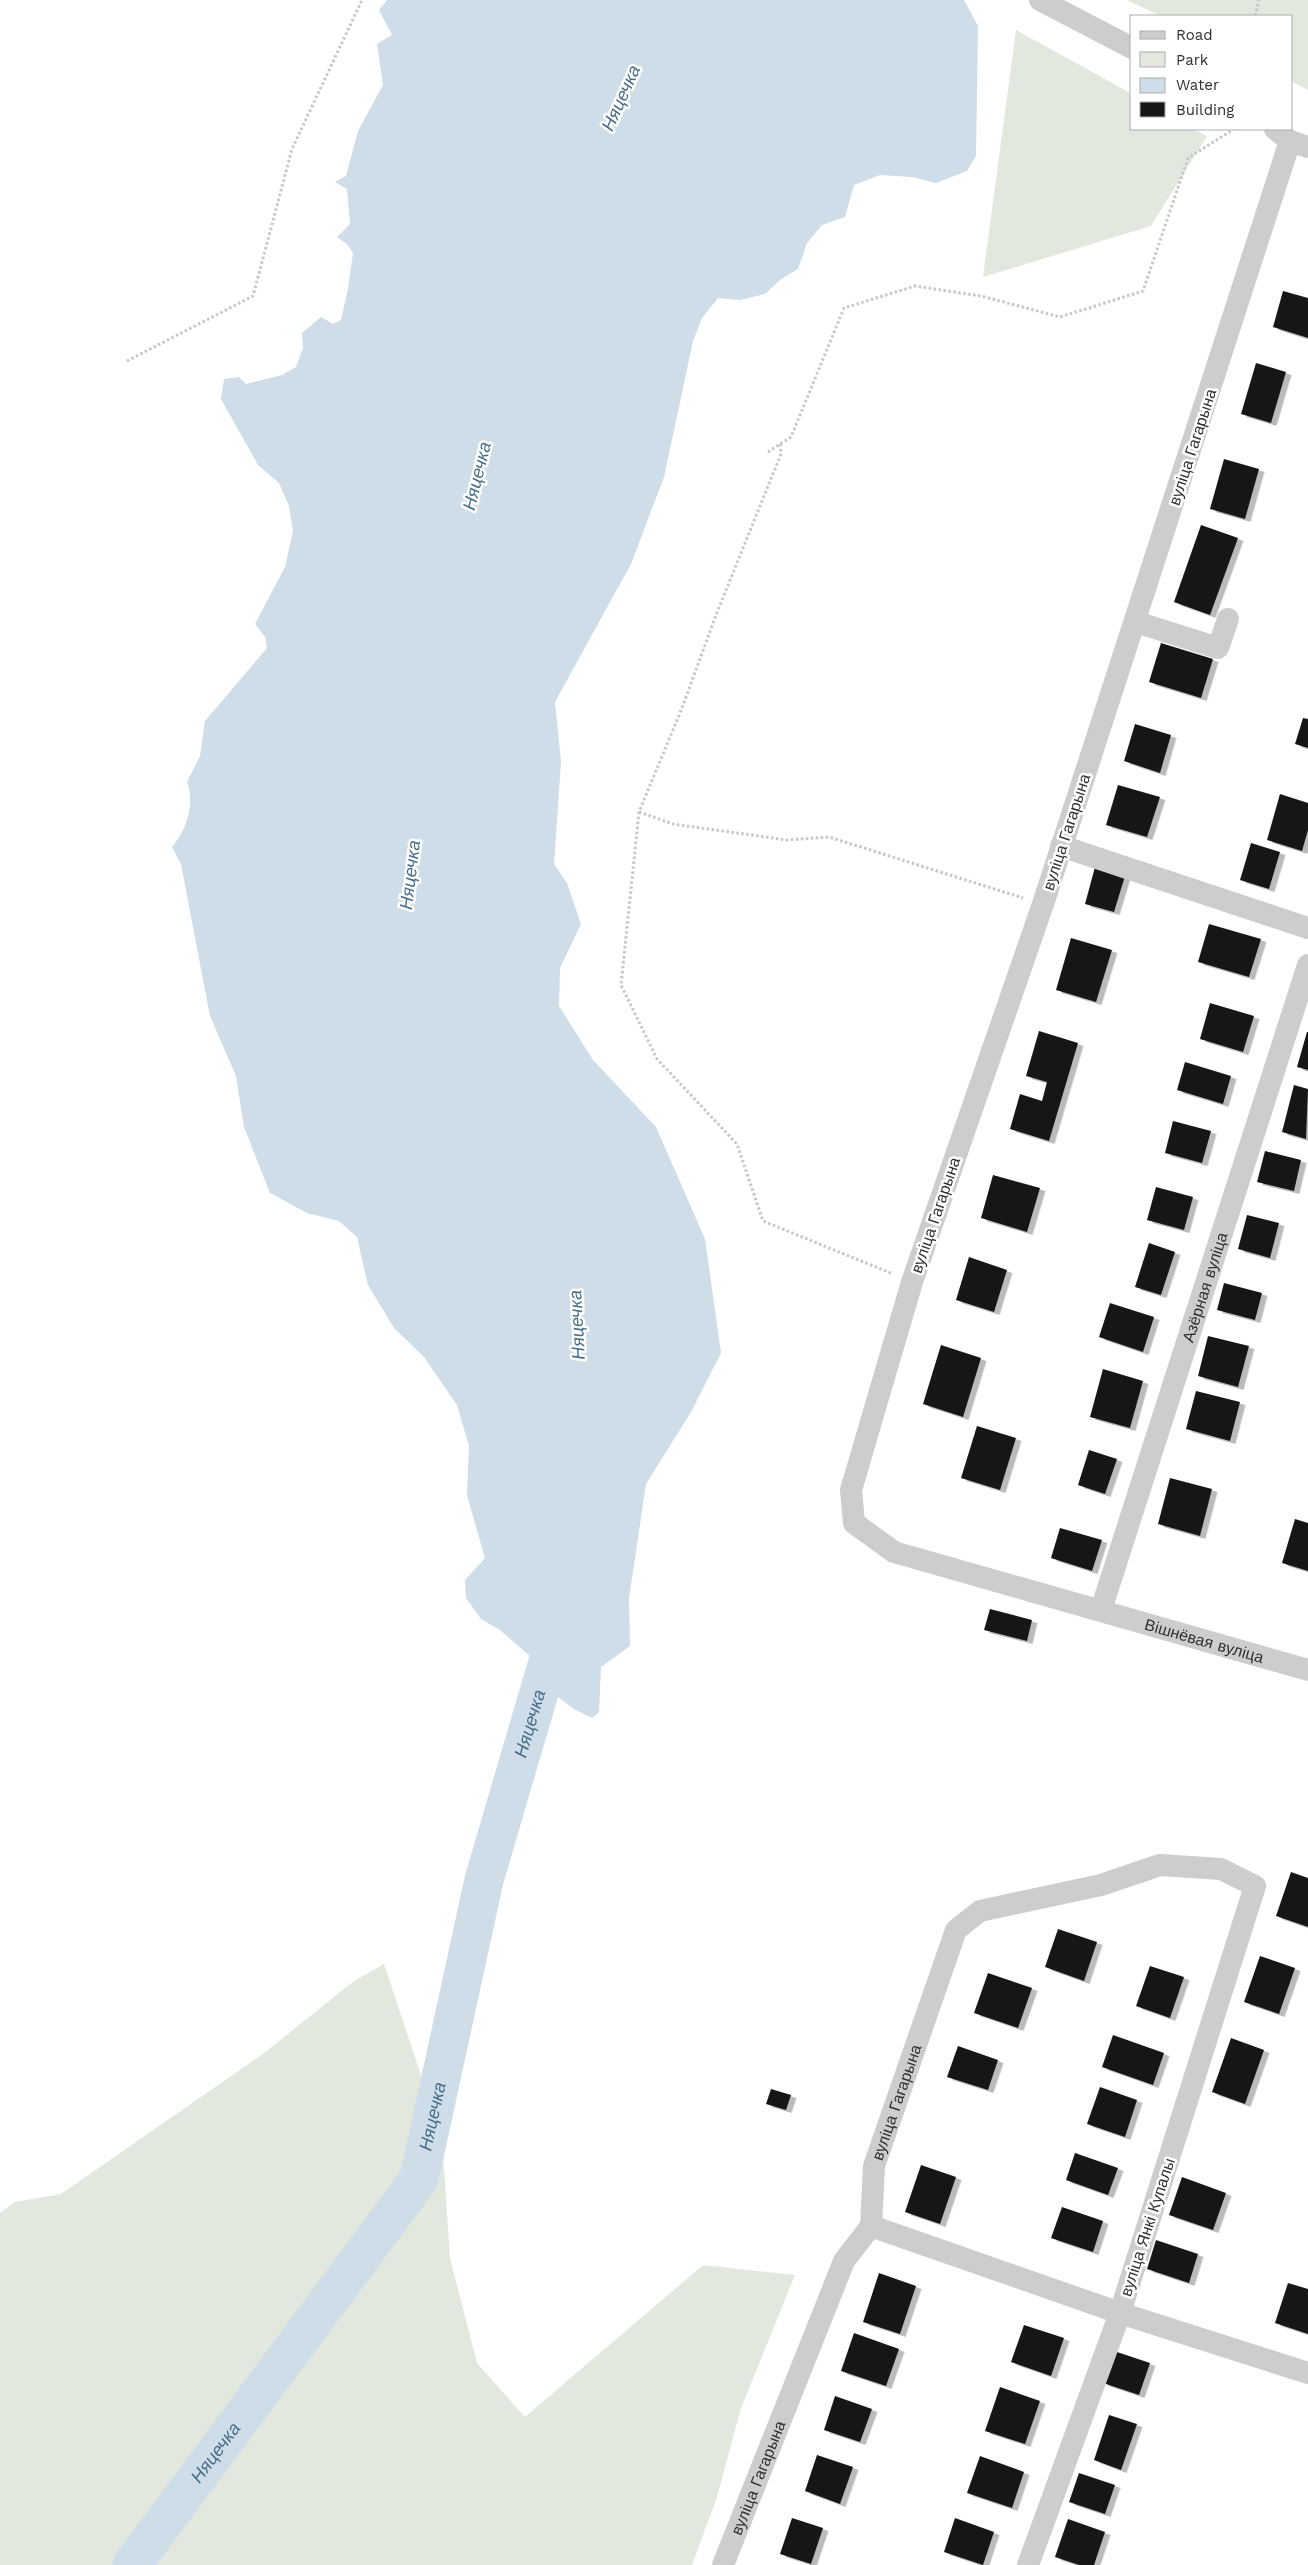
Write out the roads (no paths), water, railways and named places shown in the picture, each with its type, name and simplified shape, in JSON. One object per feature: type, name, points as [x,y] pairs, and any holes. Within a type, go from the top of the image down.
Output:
[{"type":"street","points":[[1040,0],[1130,47]]},
{"type":"street","name":"вуліца Гагарына","points":[[854,1523],[851,1490],[912,1282],[1042,904],[1136,622],[1291,139]]},
{"type":"street","points":[[1136,622],[1218,648],[1228,620]]},
{"type":"street","points":[[1061,846],[1308,928]]},
{"type":"street","name":"Азёрная вуліца","points":[[1101,1610],[1308,965]]},
{"type":"street","name":"Вішнёвая вуліца","points":[[854,1523],[894,1552],[1308,1670]]},
{"type":"street","name":"вуліца Гагарына","points":[[723,2565],[844,2260],[871,2226],[874,2166],[956,1930],[980,1911],[1101,1884],[1160,1865],[1221,1870],[1256,1886]]},
{"type":"street","name":"вуліца Янкі Купалы","points":[[1028,2565],[1120,2313],[1256,1886]]},
{"type":"street","points":[[871,2226],[1120,2313],[1308,2373]]},
{"type":"water","points":[[387,0],[964,0],[978,26],[976,156],[967,171],[936,183],[912,177],[880,175],[854,185],[845,217],[822,225],[807,243],[798,269],[780,280],[765,294],[740,300],[718,298],[702,318],[693,341],[664,477],[631,564],[555,702],[561,762],[554,864],[567,883],[581,924],[560,968],[559,1006],[593,1060],[656,1127],[705,1239],[721,1353],[691,1412],[646,1484],[629,1598],[630,1646],[601,1667],[599,1712],[592,1718],[574,1709],[546,1688],[527,1690],[535,1670],[530,1656],[500,1630],[481,1619],[466,1598],[465,1580],[485,1558],[467,1495],[469,1446],[457,1405],[424,1357],[394,1328],[368,1285],[357,1237],[339,1221],[307,1213],[270,1193],[244,1127],[236,1076],[210,1016],[181,864],[172,847],[182,833],[188,816],[190,799],[187,782],[200,756],[205,721],[267,648],[265,637],[255,624],[285,567],[293,531],[289,506],[279,483],[258,465],[221,399],[224,379],[239,377],[246,384],[282,375],[296,367],[303,348],[302,333],[321,317],[333,324],[341,320],[353,253],[347,244],[337,237],[350,224],[347,189],[335,182],[346,176],[358,131],[383,85],[377,44],[392,35],[379,10]]},
{"type":"waterway","name":"Няцечка","points":[[132,2565],[419,2179],[484,1880],[555,1638]]}]
